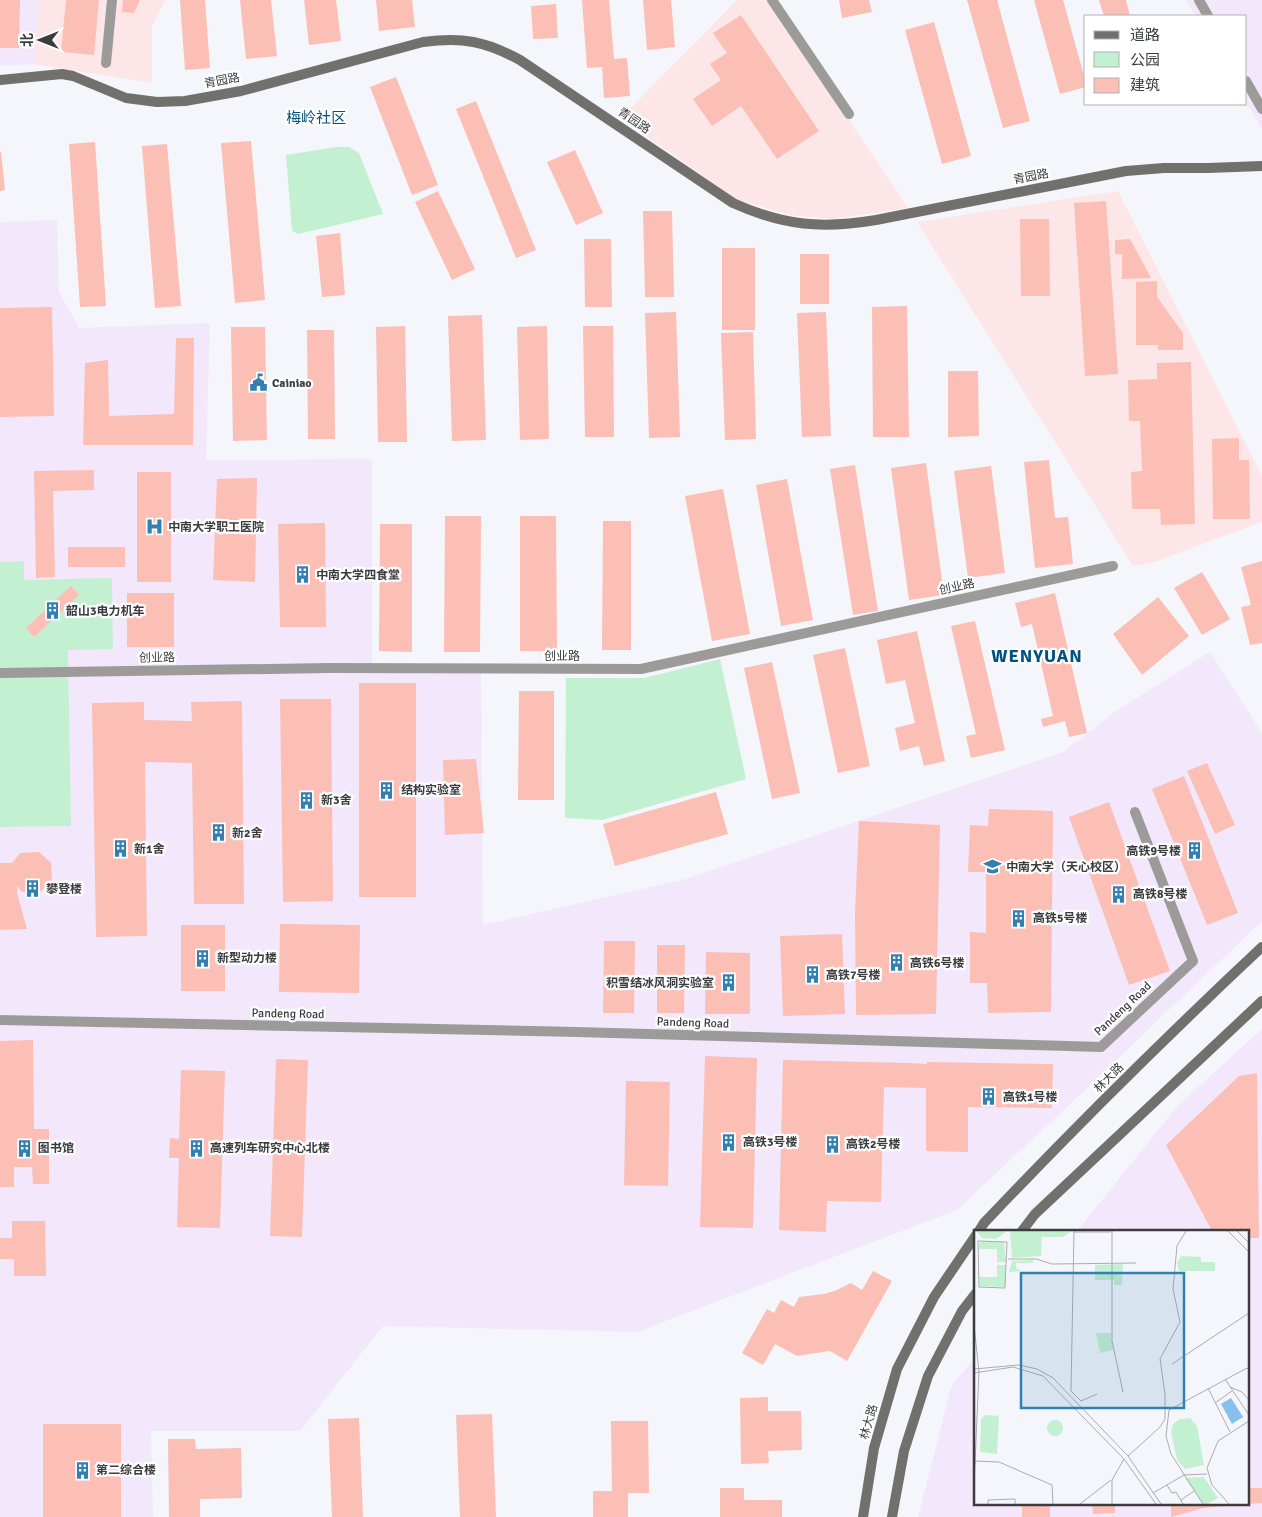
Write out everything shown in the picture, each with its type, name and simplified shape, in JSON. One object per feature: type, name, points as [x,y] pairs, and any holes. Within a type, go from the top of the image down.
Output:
[{"type":"street","points":[[106,63],[112,0]]},
{"type":"street","points":[[772,0],[849,114]]},
{"type":"street","points":[[1199,0],[1207,15]]},
{"type":"street","name":"青园路","points":[[0,80],[62,74],[74,76],[126,98],[157,102],[185,101],[241,91],[423,42],[462,39],[500,49],[520,60],[733,203],[777,220],[824,226],[876,220],[1126,171],[1164,168],[1262,166]]},
{"type":"street","points":[[1247,83],[1262,109]]},
{"type":"street","name":"创业路","points":[[0,672],[328,668],[641,669],[1113,566]]},
{"type":"street","name":"Pandeng Road","points":[[0,1020],[577,1032],[1101,1046],[1192,961],[1135,812]]},
{"type":"street","name":"林大路","points":[[980,1230],[1036,1168],[1203,1002],[1262,947]]},
{"type":"street","points":[[1023,1230],[1035,1214],[1262,1001]]},
{"type":"street","name":"林大路","points":[[863,1517],[874,1448],[897,1369],[934,1298],[974,1238]]},
{"type":"street","points":[[892,1517],[904,1451],[928,1376],[962,1311],[974,1296]]},
{"type":"shaded area","points":[[0,0],[39,0],[34,64],[0,66]]},
{"type":"shaded area","points":[[39,0],[165,0],[152,26],[152,83],[34,64]]},
{"type":"shaded area","points":[[737,0],[769,0],[908,208],[833,219],[790,215],[736,199],[621,118]]},
{"type":"shaded area","points":[[1186,0],[1262,0],[1262,129],[1247,104],[1247,15],[1194,15]]},
{"type":"shaded area","points":[[1118,191],[1262,476],[1262,522],[1154,562],[1133,566],[917,222]]},
{"type":"shaded area","name":"中南大学（天心校区）","points":[[57,220],[59,292],[79,328],[210,323],[206,460],[372,459],[372,668],[481,668],[483,925],[686,879],[1063,752],[1116,711],[1210,652],[1262,733],[1262,921],[957,1210],[637,1332],[383,1326],[300,1431],[151,1431],[153,1517],[0,1517],[0,222]]},
{"type":"shaded area","points":[[1262,1029],[1262,1517],[918,1517],[951,1387],[974,1358],[974,1504],[1250,1504],[1250,1230],[1078,1230],[1179,1104]]},
{"type":"green space","points":[[336,147],[349,147],[359,153],[383,214],[298,234],[292,231],[286,155]]},
{"type":"green space","points":[[24,561],[24,580],[112,578],[113,649],[68,650],[71,826],[0,827],[0,562]]},
{"type":"green space","points":[[720,659],[746,779],[602,820],[565,818],[566,678],[644,678]]},
{"type":"building","points":[[0,0],[20,0],[19,48],[0,48]]},
{"type":"building","points":[[66,0],[99,0],[94,55],[61,52]]},
{"type":"building","points":[[123,0],[140,0],[134,13],[122,12]]},
{"type":"building","points":[[180,0],[205,0],[210,68],[185,70]]},
{"type":"building","points":[[240,0],[271,0],[277,56],[246,59]]},
{"type":"building","points":[[304,0],[336,0],[341,41],[309,45]]},
{"type":"building","points":[[376,0],[412,0],[415,27],[379,31]]},
{"type":"building","points":[[582,0],[609,0],[614,59],[627,58],[630,96],[604,98],[602,67],[587,68]]},
{"type":"building","points":[[643,0],[671,0],[675,47],[647,50]]},
{"type":"building","points":[[839,0],[869,0],[872,12],[842,18]]},
{"type":"building","points":[[967,0],[997,0],[1030,121],[1003,128]]},
{"type":"building","points":[[1034,0],[1063,0],[1084,76],[1084,88],[1060,94]]},
{"type":"building","points":[[1099,0],[1126,0],[1130,15],[1104,15]]},
{"type":"building","points":[[556,4],[558,38],[533,39],[531,6]]},
{"type":"building","points":[[741,15],[819,131],[777,159],[741,106],[712,126],[693,99],[721,80],[710,64],[727,53],[713,33]]},
{"type":"building","points":[[934,22],[971,156],[942,164],[905,30]]},
{"type":"building","points":[[396,77],[438,185],[412,195],[370,87]]},
{"type":"building","points":[[476,101],[536,250],[516,258],[456,109]]},
{"type":"building","points":[[251,141],[265,300],[235,303],[221,143]]},
{"type":"building","points":[[95,142],[106,306],[80,307],[69,144]]},
{"type":"building","points":[[167,144],[181,306],[155,308],[142,146]]},
{"type":"building","points":[[575,150],[603,213],[576,225],[547,162]]},
{"type":"building","points":[[0,152],[5,190],[0,191]]},
{"type":"building","points":[[438,191],[475,269],[452,280],[415,202]]},
{"type":"building","points":[[1106,201],[1118,374],[1085,376],[1074,203]]},
{"type":"building","points":[[643,211],[672,211],[674,297],[645,297]]},
{"type":"building","points":[[1020,219],[1049,219],[1050,296],[1021,296]]},
{"type":"building","points":[[340,233],[345,295],[322,297],[316,236]]},
{"type":"building","points":[[584,239],[611,239],[612,307],[585,307]]},
{"type":"building","points":[[1130,239],[1151,278],[1122,279],[1122,254],[1115,254],[1115,240]]},
{"type":"building","points":[[722,248],[755,248],[755,330],[722,330]]},
{"type":"building","points":[[800,254],[829,254],[829,304],[800,304]]},
{"type":"building","points":[[1157,281],[1157,297],[1183,333],[1183,350],[1158,350],[1158,345],[1136,345],[1136,282]]},
{"type":"building","points":[[907,306],[909,437],[873,437],[872,307]]},
{"type":"building","points":[[52,307],[54,416],[0,417],[0,308]]},
{"type":"building","points":[[676,312],[680,437],[649,438],[645,313]]},
{"type":"building","points":[[826,312],[831,436],[802,437],[797,313]]},
{"type":"building","points":[[482,315],[486,440],[452,441],[448,316]]},
{"type":"building","points":[[405,326],[407,442],[378,442],[376,327]]},
{"type":"building","points":[[547,326],[549,439],[520,440],[517,327]]},
{"type":"building","points":[[583,326],[613,326],[614,437],[585,437]]},
{"type":"building","points":[[231,327],[265,327],[267,440],[233,441]]},
{"type":"building","points":[[307,330],[334,330],[335,439],[308,439]]},
{"type":"building","points":[[753,332],[756,439],[725,440],[721,333]]},
{"type":"building","points":[[176,338],[194,338],[193,445],[83,445],[85,363],[108,360],[109,416],[174,414]]},
{"type":"building","points":[[1191,362],[1195,524],[1161,525],[1160,509],[1132,509],[1131,472],[1142,471],[1140,421],[1129,421],[1128,380],[1157,379],[1157,363]]},
{"type":"building","points":[[948,371],[978,371],[979,436],[948,437]]},
{"type":"building","points":[[1239,438],[1239,460],[1249,460],[1250,519],[1213,519],[1212,439]]},
{"type":"building","points":[[1049,460],[1055,518],[1068,517],[1073,564],[1035,568],[1024,462]]},
{"type":"building","points":[[926,463],[944,595],[909,600],[891,468]]},
{"type":"building","points":[[855,465],[878,611],[853,615],[830,469]]},
{"type":"building","points":[[991,466],[1005,573],[968,578],[954,471]]},
{"type":"building","points":[[94,470],[94,490],[53,491],[55,577],[36,578],[34,471]]},
{"type":"building","name":"中南大学职工医院","points":[[137,472],[171,472],[171,582],[137,582]]},
{"type":"building","points":[[257,478],[255,582],[213,580],[217,479]]},
{"type":"building","points":[[787,479],[813,620],[781,626],[756,485]]},
{"type":"building","points":[[723,489],[750,634],[712,641],[685,496]]},
{"type":"building","points":[[445,516],[481,516],[480,652],[444,652]]},
{"type":"building","points":[[520,516],[556,516],[557,651],[520,651]]},
{"type":"building","points":[[603,521],[631,521],[631,650],[602,650]]},
{"type":"building","name":"中南大学四食堂","points":[[325,523],[326,627],[280,627],[278,524]]},
{"type":"building","points":[[380,524],[412,524],[412,652],[379,651]]},
{"type":"building","points":[[68,547],[125,547],[125,567],[68,567]]},
{"type":"building","points":[[1262,561],[1262,643],[1250,645],[1241,607],[1251,605],[1241,567]]},
{"type":"building","points":[[1202,572],[1230,619],[1202,635],[1174,588]]},
{"type":"building","name":"韶山3电力机车","points":[[71,586],[79,595],[34,637],[26,628]]},
{"type":"building","points":[[127,593],[174,593],[174,647],[127,647]]},
{"type":"building","points":[[1055,593],[1087,733],[1069,737],[1065,721],[1043,727],[1041,719],[1053,716],[1032,624],[1021,627],[1015,603]]},
{"type":"building","points":[[1158,597],[1189,636],[1142,675],[1113,634]]},
{"type":"building","points":[[975,621],[1005,750],[971,758],[966,736],[976,734],[951,626]]},
{"type":"building","points":[[917,631],[945,761],[924,766],[919,746],[900,751],[895,728],[915,723],[905,680],[886,684],[877,640]]},
{"type":"building","points":[[845,648],[870,766],[838,773],[813,655]]},
{"type":"building","points":[[772,662],[800,793],[772,799],[744,668]]},
{"type":"building","name":"结构实验室","points":[[359,683],[416,683],[416,897],[359,897]]},
{"type":"building","points":[[519,691],[554,691],[554,800],[518,800]]},
{"type":"building","name":"新3舍","points":[[280,699],[331,699],[333,901],[283,902]]},
{"type":"building","points":[[242,701],[244,904],[194,904],[192,763],[145,762],[147,936],[96,937],[92,703],[144,702],[144,720],[192,721],[191,702]]},
{"type":"building","points":[[476,759],[484,833],[445,835],[443,760]]},
{"type":"building","points":[[1207,763],[1235,825],[1215,834],[1187,771]]},
{"type":"building","name":"高铁9号楼","points":[[1184,776],[1238,913],[1207,925],[1152,789]]},
{"type":"building","points":[[716,792],[728,834],[615,866],[603,824]]},
{"type":"building","name":"高铁8号楼","points":[[1109,802],[1170,971],[1129,985],[1069,817]]},
{"type":"building","name":"高铁5号楼","points":[[989,809],[1053,811],[1051,1012],[988,1013],[987,983],[970,983],[970,932],[986,933],[986,872],[968,872],[970,825],[988,826]]},
{"type":"building","name":"高铁6号楼","points":[[859,821],[940,825],[936,1014],[856,1015],[855,912]]},
{"type":"building","name":"攀登楼","points":[[39,852],[51,863],[52,882],[41,891],[22,892],[17,886],[17,893],[27,929],[0,930],[0,863],[12,863],[20,853]]},
{"type":"building","points":[[280,924],[360,925],[359,993],[279,992]]},
{"type":"building","name":"新型动力楼","points":[[181,925],[225,925],[225,991],[181,991]]},
{"type":"building","name":"高铁7号楼","points":[[842,934],[845,1014],[783,1016],[780,936]]},
{"type":"building","points":[[604,941],[635,941],[634,1013],[603,1013]]},
{"type":"building","points":[[657,945],[685,945],[684,1013],[657,1013]]},
{"type":"building","name":"积雪结冰风洞实验室","points":[[706,952],[750,953],[750,1014],[705,1014]]},
{"type":"building","name":"图书馆","points":[[33,1040],[34,1129],[49,1129],[49,1184],[33,1184],[32,1167],[14,1167],[14,1187],[0,1187],[0,1041]]},
{"type":"building","name":"高铁3号楼","points":[[705,1056],[757,1058],[753,1228],[700,1227]]},
{"type":"building","points":[[276,1059],[308,1060],[302,1237],[270,1236]]},
{"type":"building","name":"高铁2号楼","points":[[783,1060],[927,1064],[927,1062],[1053,1064],[1052,1108],[968,1107],[968,1152],[926,1151],[926,1088],[884,1087],[881,1202],[827,1201],[826,1232],[779,1230]]},
{"type":"building","name":"高速列车研究中心北楼","points":[[181,1070],[225,1071],[220,1228],[177,1227],[179,1158],[169,1158],[170,1138],[179,1139]]},
{"type":"building","points":[[1257,1073],[1259,1238],[1250,1238],[1250,1230],[1211,1230],[1166,1145],[1239,1076]]},
{"type":"building","points":[[626,1081],[670,1082],[668,1186],[624,1185]]},
{"type":"building","points":[[12,1221],[45,1221],[46,1276],[14,1276],[14,1259],[0,1259],[0,1238],[12,1238]]},
{"type":"building","points":[[873,1271],[892,1281],[847,1361],[830,1351],[797,1356],[775,1344],[763,1365],[742,1353],[767,1309],[774,1313],[781,1300],[794,1307],[799,1297],[824,1294],[851,1283],[862,1290]]},
{"type":"building","points":[[768,1397],[768,1411],[801,1411],[802,1450],[768,1451],[769,1463],[741,1464],[740,1398]]},
{"type":"building","points":[[492,1414],[496,1517],[460,1517],[456,1415]]},
{"type":"building","points":[[359,1418],[363,1517],[332,1517],[328,1419]]},
{"type":"building","points":[[611,1421],[648,1421],[649,1493],[628,1493],[628,1517],[593,1517],[593,1491],[612,1491]]},
{"type":"building","name":"第二综合楼","points":[[43,1424],[121,1424],[121,1517],[43,1517]]},
{"type":"building","points":[[168,1439],[195,1439],[196,1449],[241,1448],[242,1498],[200,1499],[200,1517],[169,1517]]},
{"type":"building","points":[[720,1488],[744,1488],[744,1500],[782,1500],[782,1517],[720,1517]]},
{"type":"building","points":[[1250,1488],[1262,1488],[1262,1503],[1250,1504]]},
{"type":"building","points":[[1022,1504],[1050,1504],[1050,1517],[1022,1517]]},
{"type":"building","points":[[1092,1504],[1115,1504],[1115,1513],[1093,1514]]},
{"type":"building","points":[[1171,1504],[1237,1505],[1204,1508],[1171,1517]]},
{"type":"place","name":"Cainiao","points":[[258,383]]},
{"type":"place","name":"中南大学职工医院","points":[[154,527]]},
{"type":"place","name":"中南大学四食堂","points":[[302,575]]},
{"type":"place","name":"韶山3电力机车","points":[[52,611]]},
{"type":"place","name":"结构实验室","points":[[387,790]]},
{"type":"place","name":"新3舍","points":[[307,800]]},
{"type":"place","name":"新2舍","points":[[218,833]]},
{"type":"place","name":"新1舍","points":[[120,849]]},
{"type":"place","name":"高铁9号楼","points":[[1195,851]]},
{"type":"place","name":"中南大学（天心校区）","points":[[992,867]]},
{"type":"place","name":"攀登楼","points":[[32,889]]},
{"type":"place","name":"高铁8号楼","points":[[1119,894]]},
{"type":"place","name":"高铁5号楼","points":[[1019,918]]},
{"type":"place","name":"新型动力楼","points":[[203,958]]},
{"type":"place","name":"高铁6号楼","points":[[896,963]]},
{"type":"place","name":"高铁7号楼","points":[[812,975]]},
{"type":"place","name":"积雪结冰风洞实验室","points":[[728,983]]},
{"type":"place","name":"高铁1号楼","points":[[989,1097]]},
{"type":"place","name":"高铁3号楼","points":[[729,1142]]},
{"type":"place","name":"高铁2号楼","points":[[832,1144]]},
{"type":"place","name":"图书馆","points":[[24,1148]]},
{"type":"place","name":"高速列车研究中心北楼","points":[[196,1148]]},
{"type":"place","name":"第二综合楼","points":[[82,1470]]},
{"type":"district","name":"梅岭社区","points":[[316,118]]},
{"type":"district","name":"WENYUAN","points":[[1037,656]]}]
